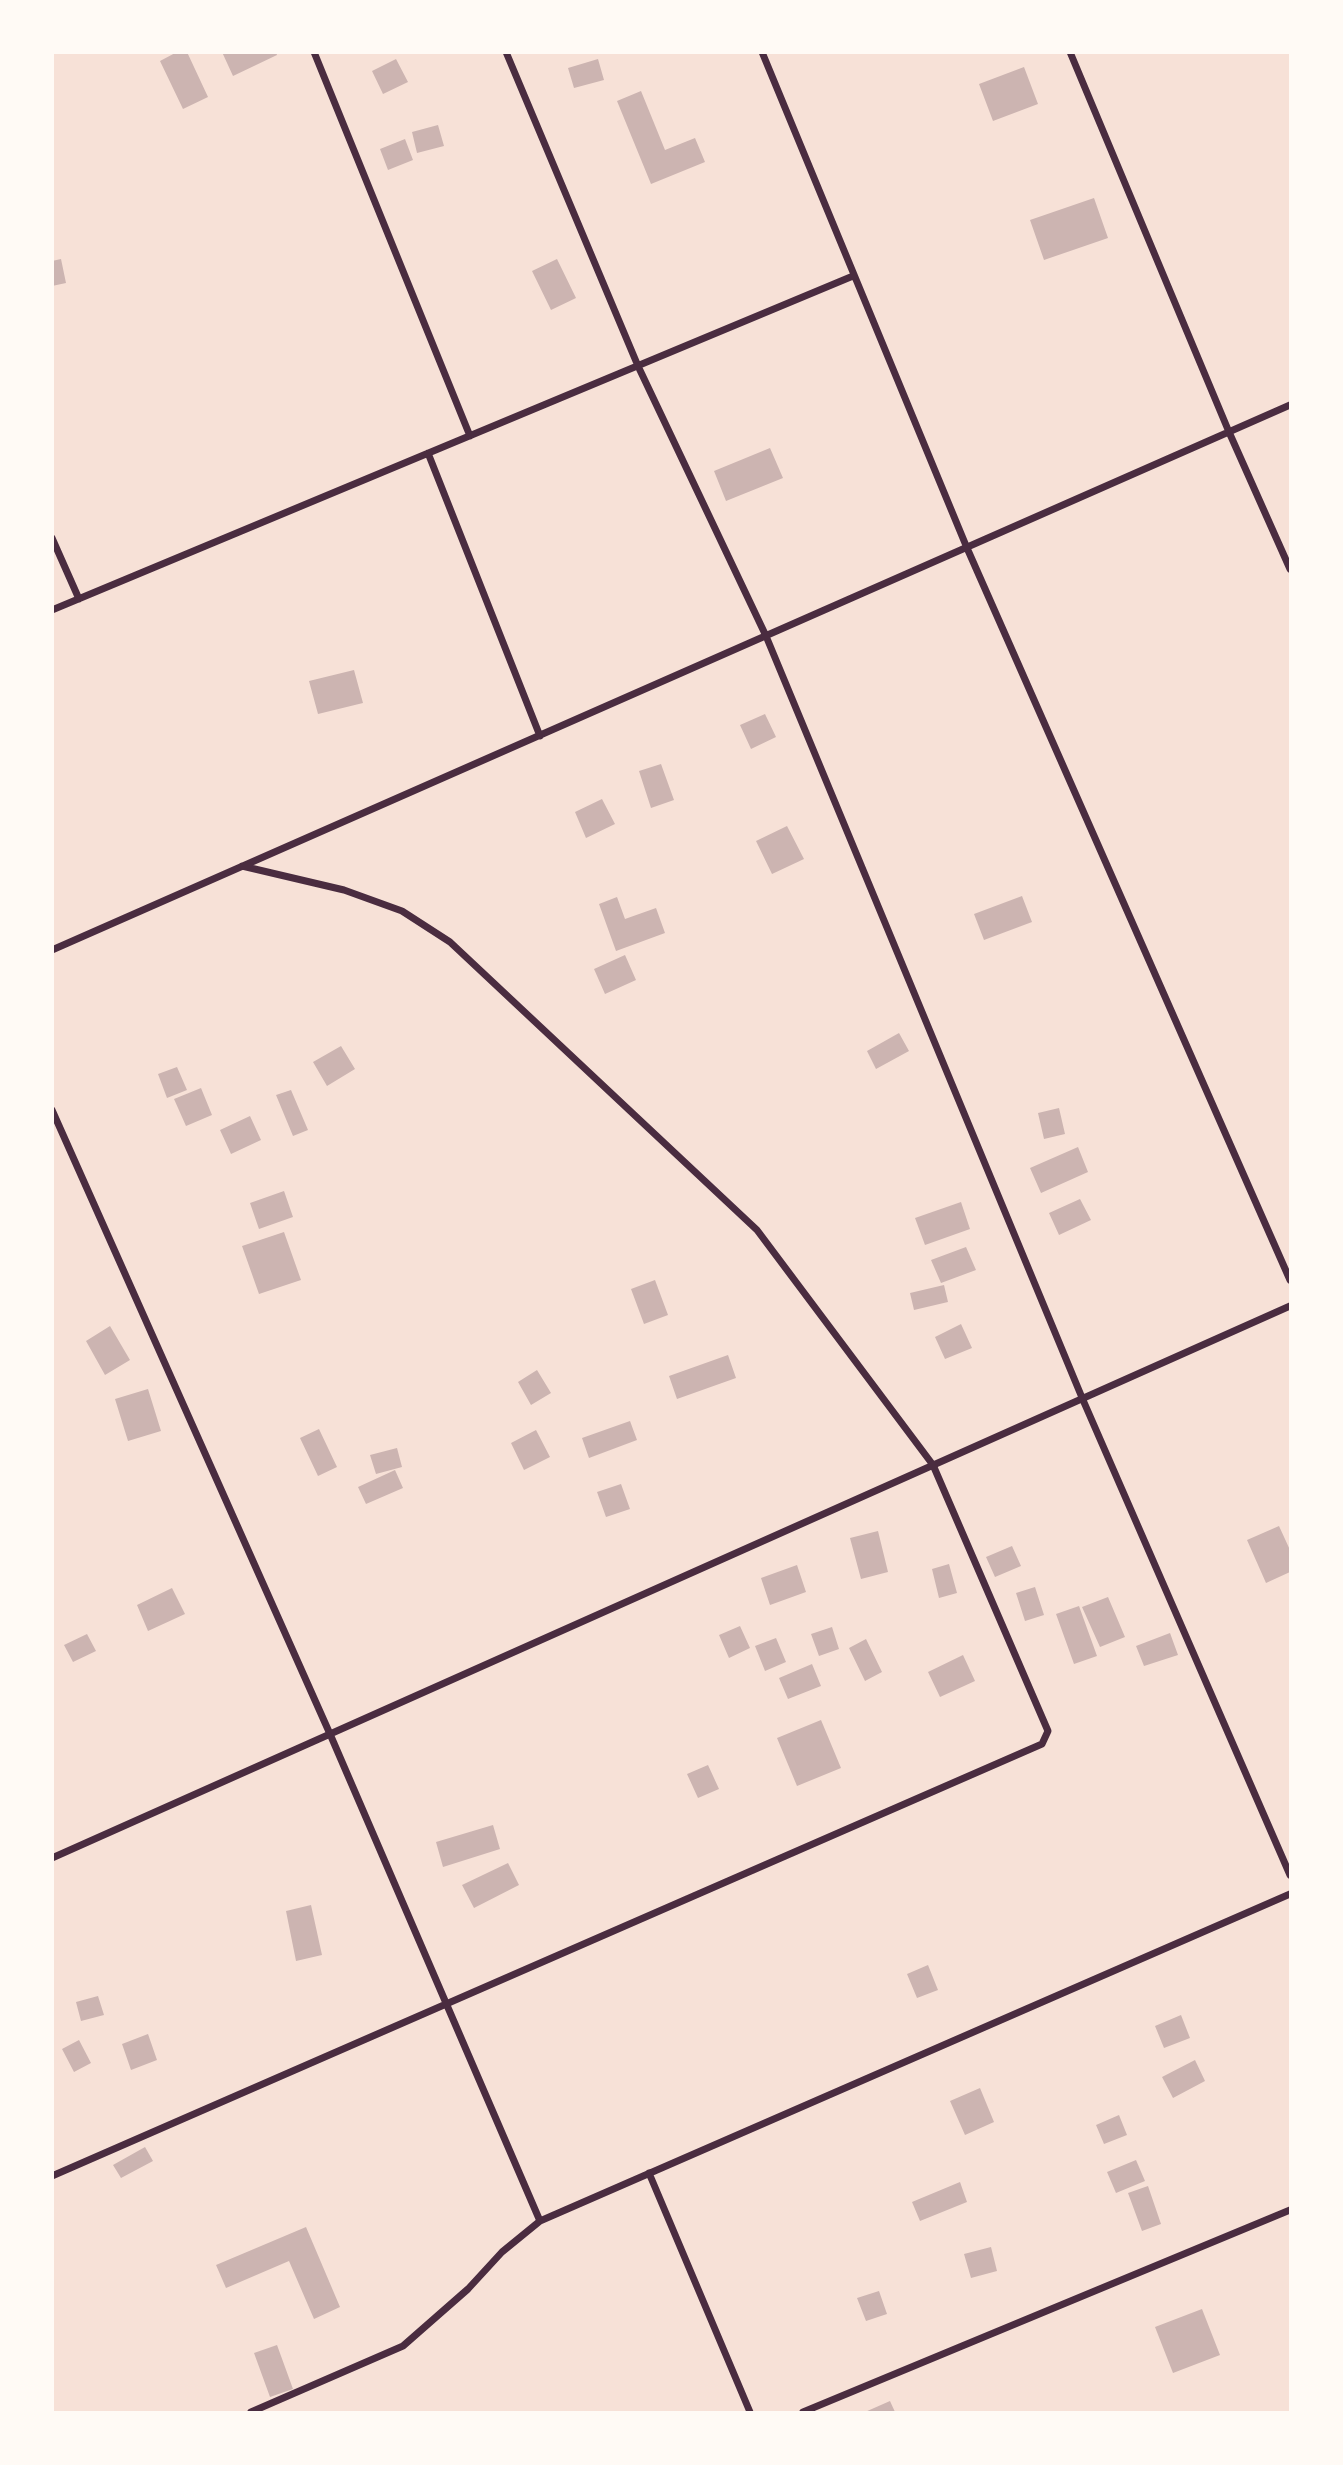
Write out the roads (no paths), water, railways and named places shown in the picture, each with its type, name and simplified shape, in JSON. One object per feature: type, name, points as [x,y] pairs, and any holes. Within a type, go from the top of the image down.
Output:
[{"type":"street","points":[[314,52],[470,436]]},
{"type":"street","points":[[506,52],[638,366],[766,636],[1083,1400],[1290,1875]]},
{"type":"street","points":[[762,52],[967,548],[1290,1280]]},
{"type":"street","points":[[1070,52],[1229,432],[1290,569]]},
{"type":"street","points":[[52,610],[853,276]]},
{"type":"street","points":[[52,950],[1290,405]]},
{"type":"street","points":[[428,453],[540,736]]},
{"type":"street","points":[[52,538],[79,599]]},
{"type":"street","points":[[52,2176],[1042,1744],[1048,1731],[933,1465],[757,1230],[450,942],[390,906],[344,890],[242,866]]},
{"type":"street","points":[[52,1110],[330,1734],[540,2221]]},
{"type":"street","points":[[52,1858],[1290,1306]]},
{"type":"street","points":[[251,2413],[403,2346],[468,2289],[502,2252],[540,2221],[1290,1894]]},
{"type":"street","points":[[649,2173],[750,2413]]},
{"type":"street","points":[[803,2413],[1290,2210]]}]
